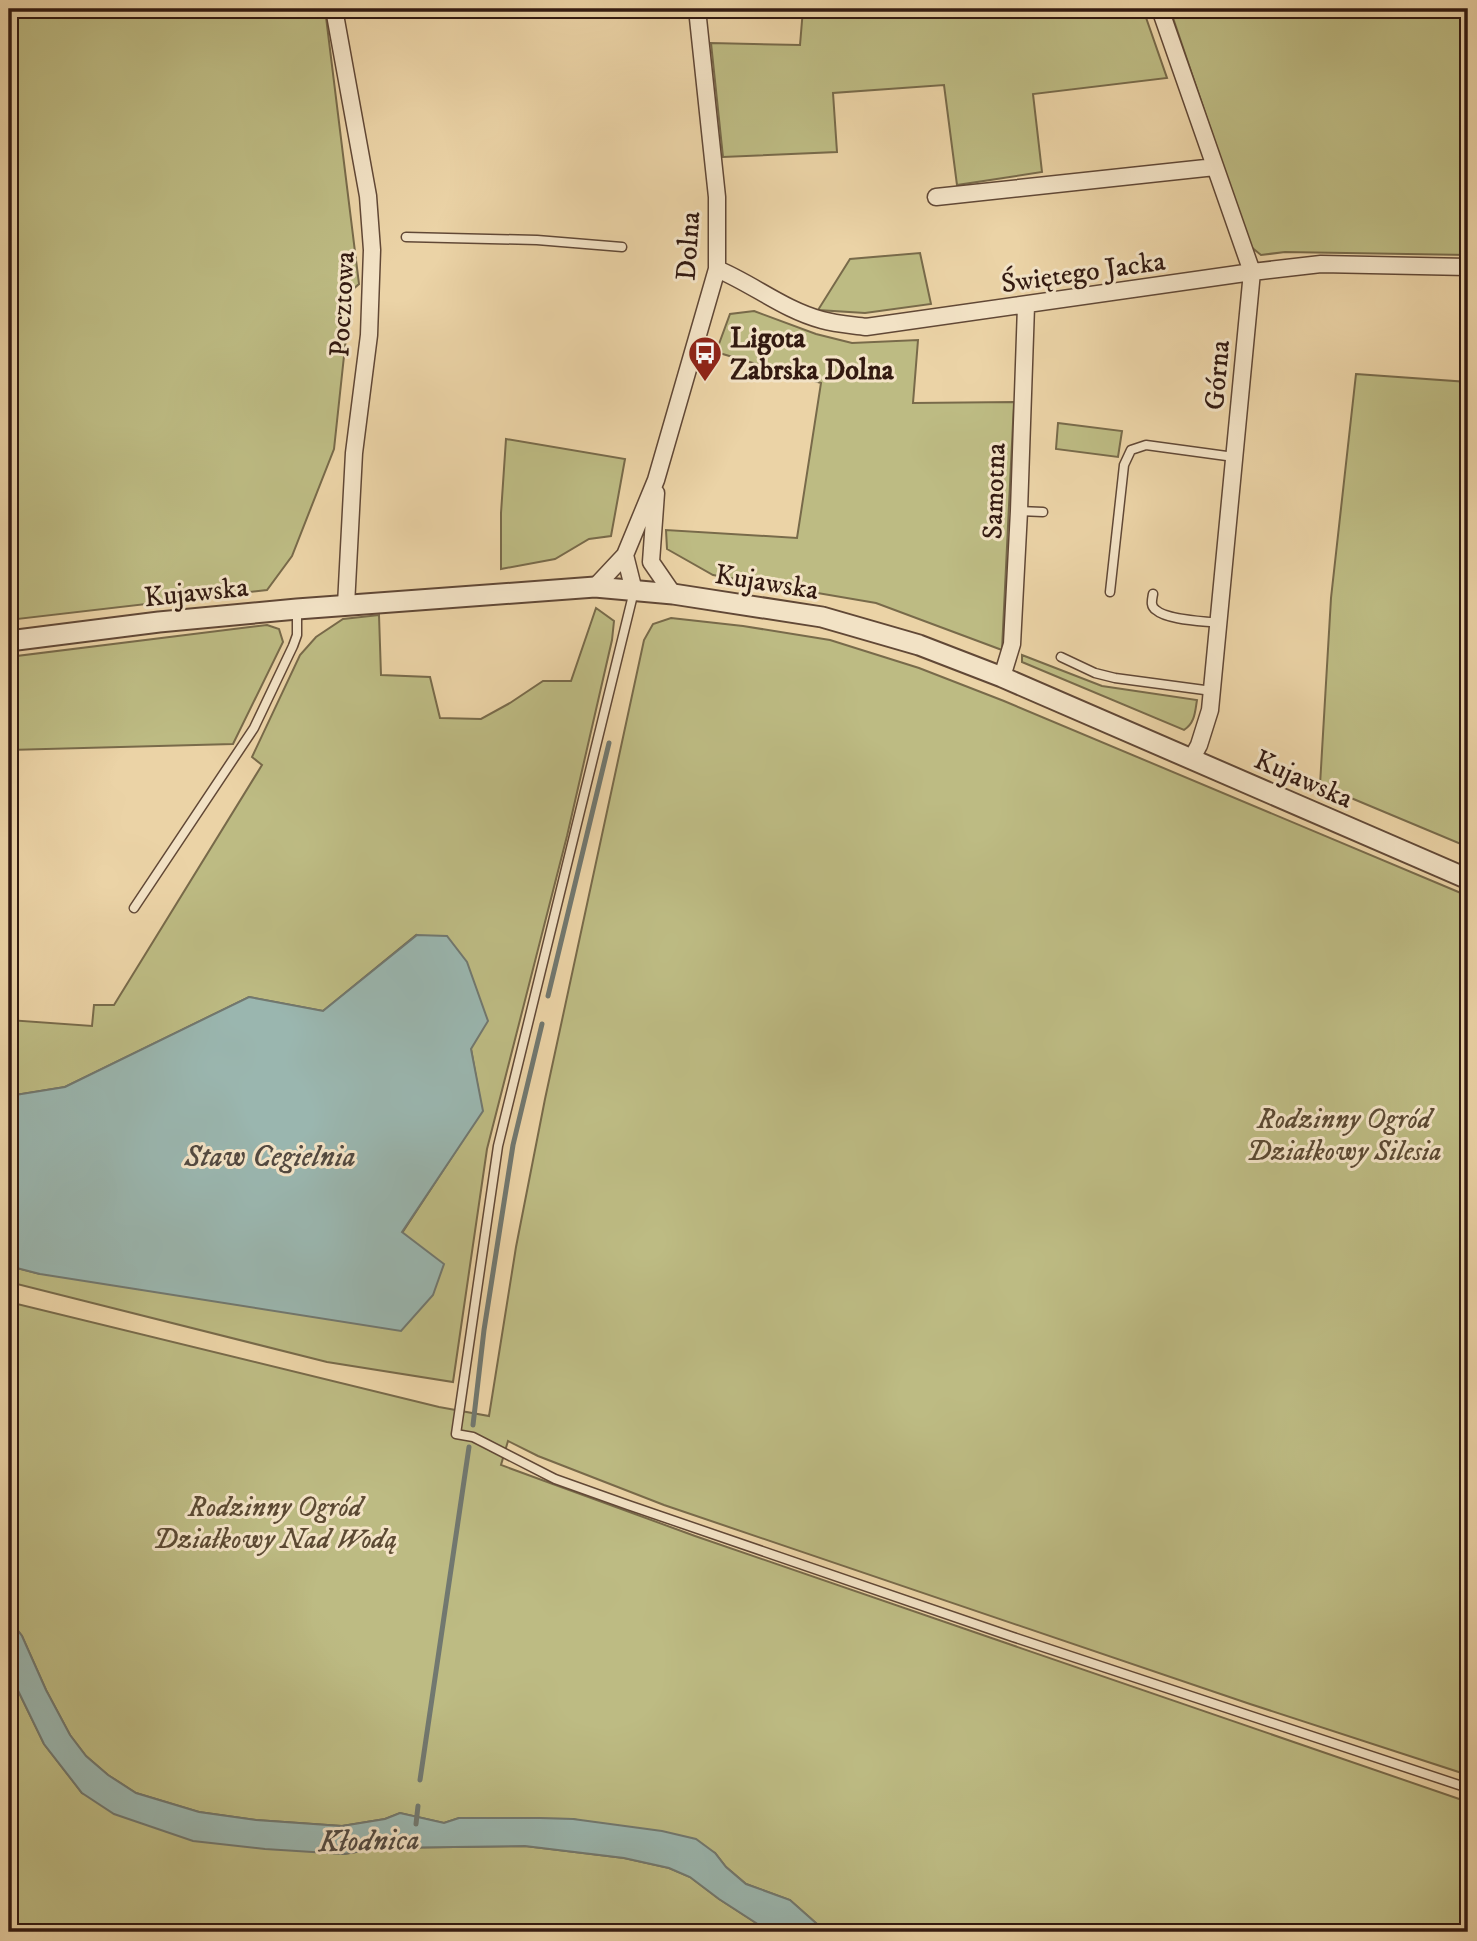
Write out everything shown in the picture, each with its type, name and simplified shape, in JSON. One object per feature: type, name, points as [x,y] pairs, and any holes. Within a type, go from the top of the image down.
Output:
[{"type":"street","name":"Pocztowa","points":[[334,9],[368,196],[372,250],[369,335],[354,453],[346,605]]},
{"type":"street","name":"Dolna","points":[[596,587],[625,555],[656,480],[717,269],[717,197],[697,9]]},
{"type":"street","name":"Górna","points":[[1160,9],[1252,272],[1212,691],[1207,721],[1192,758]]},
{"type":"street","points":[[936,197],[1215,167]]},
{"type":"street","name":"Świętego Jacka","points":[[717,269],[754,286],[793,309],[822,320],[866,327],[1321,264],[1468,267]]},
{"type":"street","name":"Samotna","points":[[1002,677],[1012,644],[1026,306]]},
{"type":"street","name":"Dolna","points":[[635,590],[651,562],[656,480]]},
{"type":"street","points":[[625,555],[635,590]]},
{"type":"street","points":[[651,562],[673,594]]},
{"type":"street","name":"Kujawska","points":[[9,641],[297,608],[596,587],[673,594],[822,617],[919,645],[1002,677],[1468,879]]},
{"type":"lane","points":[[406,237],[537,240],[622,247]]},
{"type":"lane","points":[[1110,592],[1124,465],[1131,450],[1146,445],[1234,457]]},
{"type":"lane","points":[[1019,511],[1043,512]]},
{"type":"lane","points":[[635,590],[498,1146],[456,1434],[473,1437],[555,1479],[1013,1637],[1468,1788]]},
{"type":"lane","points":[[1153,594],[1152,604],[1155,610],[1166,615],[1218,623]]},
{"type":"lane","points":[[134,908],[254,728],[293,646],[298,625],[297,608]]},
{"type":"lane","points":[[1062,657],[1094,673],[1115,678],[1212,691]]},
{"type":"green space","points":[[9,9],[325,9],[359,284],[351,291],[334,449],[292,556],[267,590],[9,620]]},
{"type":"green space","points":[[803,9],[1143,9],[1167,78],[1033,94],[1042,172],[957,185],[944,85],[833,93],[837,152],[723,157],[711,43],[800,45]]},
{"type":"green space","points":[[1170,9],[1468,9],[1468,255],[1285,252],[1261,255],[1250,246]]},
{"type":"green space","points":[[920,253],[931,304],[865,313],[818,310],[850,259]]},
{"type":"green space","points":[[754,311],[816,334],[852,343],[918,340],[913,403],[1014,402],[1002,650],[876,603],[713,575],[667,549],[666,530],[797,538],[821,383],[716,352],[730,314]]},
{"type":"green space","points":[[1356,374],[1468,382],[1468,847],[1320,785],[1331,598]]},
{"type":"green space","points":[[1058,423],[1122,431],[1118,457],[1056,449]]},
{"type":"green space","points":[[506,439],[625,459],[611,536],[589,539],[555,559],[501,569],[501,513]]},
{"type":"green space","points":[[596,608],[614,621],[612,640],[567,836],[487,1149],[453,1382],[327,1362],[9,1282],[9,1266],[40,1274],[402,1233],[482,1111],[471,1049],[416,935],[323,1011],[249,997],[65,1087],[9,1096],[9,1020],[92,1026],[94,1005],[114,1005],[262,765],[252,757],[300,655],[316,637],[343,619],[379,615],[381,675],[430,677],[440,718],[481,719],[543,681],[571,681]]},
{"type":"green space","points":[[671,618],[830,640],[919,668],[1004,701],[1468,896],[1468,1775],[664,1505],[538,1456],[508,1441],[501,1465],[695,1536],[1468,1802],[1468,1932],[826,1932],[790,1900],[746,1884],[726,1867],[715,1853],[573,1819],[459,1818],[444,1823],[400,1813],[385,1819],[342,1826],[256,1820],[199,1812],[136,1793],[108,1775],[86,1756],[70,1735],[22,1636],[9,1619],[9,1302],[439,1407],[489,1416],[516,1247],[545,1099],[644,640],[653,624]]},
{"type":"green space","points":[[267,625],[279,629],[283,642],[233,744],[9,750],[9,657]]},
{"type":"green space","points":[[1022,655],[1102,686],[1197,700],[1194,717],[1184,730],[1022,662]]},
{"type":"green space","points":[[9,1672],[44,1744],[82,1793],[344,1854],[380,1848],[525,1846],[624,1858],[669,1868],[690,1877],[770,1932],[9,1932]]},
{"type":"water","name":"Staw Cegielnia","points":[[417,935],[447,936],[467,962],[488,1021],[471,1049],[483,1111],[402,1232],[444,1264],[433,1295],[401,1331],[40,1274],[9,1266],[9,1096],[65,1087],[249,997],[323,1011]]},
{"type":"water","name":"Kłodnica","points":[[9,1619],[22,1636],[70,1735],[86,1756],[108,1775],[136,1793],[199,1812],[256,1820],[342,1826],[385,1819],[400,1813],[444,1823],[459,1818],[573,1819],[662,1831],[696,1839],[715,1853],[726,1867],[746,1884],[790,1900],[826,1932],[770,1932],[690,1877],[669,1868],[624,1858],[525,1846],[380,1848],[344,1854],[265,1849],[193,1841],[114,1814],[82,1793],[44,1744],[9,1672]]},
{"type":"waterway","points":[[548,996],[609,743]]},
{"type":"waterway","points":[[473,1425],[484,1330],[513,1145],[542,1024]]},
{"type":"waterway","points":[[420,1780],[469,1447]]},
{"type":"waterway","name":"Kłodnica","points":[[416,1824],[418,1806]]},
{"type":"place","name":"Ligota Zabrska Dolna","points":[[705,383]]},
{"type":"park label","name":"Rodzinny Ogród Działkowy Silesia","points":[[1344,1134]]},
{"type":"park label","name":"Rodzinny Ogród Działkowy Nad Wodą","points":[[275,1522]]}]
